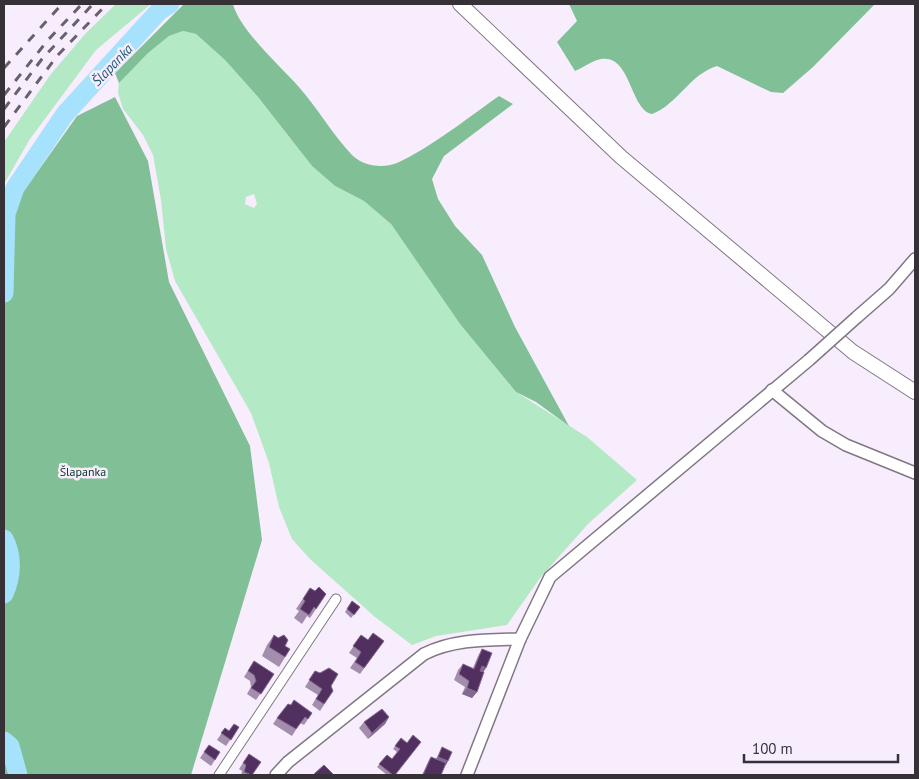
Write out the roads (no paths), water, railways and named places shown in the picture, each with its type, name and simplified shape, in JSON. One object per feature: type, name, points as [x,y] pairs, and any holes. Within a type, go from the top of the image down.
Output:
[{"type":"main road","points":[[460,4],[621,157],[811,319],[853,352],[915,392]]},
{"type":"street","points":[[468,775],[520,639],[550,577],[809,360],[889,289],[915,259]]},
{"type":"street","points":[[772,390],[822,431],[846,445],[915,473]]},
{"type":"street","points":[[219,775],[336,599]]},
{"type":"street","points":[[276,775],[288,762],[424,654],[441,645],[464,641],[520,639]]},
{"type":"waterway","name":"Šlapanka","points":[[4,293],[6,214],[15,188],[65,114],[159,11],[170,4]]},
{"type":"waterway","name":"Šlapanka","points":[[4,539],[10,559],[9,580],[4,594]]},
{"type":"waterway","name":"Šlapanka","points":[[4,741],[10,746],[18,775]]},
{"type":"railway","points":[[4,68],[62,4]]},
{"type":"railway","points":[[4,95],[48,40],[82,4]]},
{"type":"railway","points":[[4,109],[42,59],[93,4]]},
{"type":"railway","points":[[4,127],[57,56],[107,4]]}]
